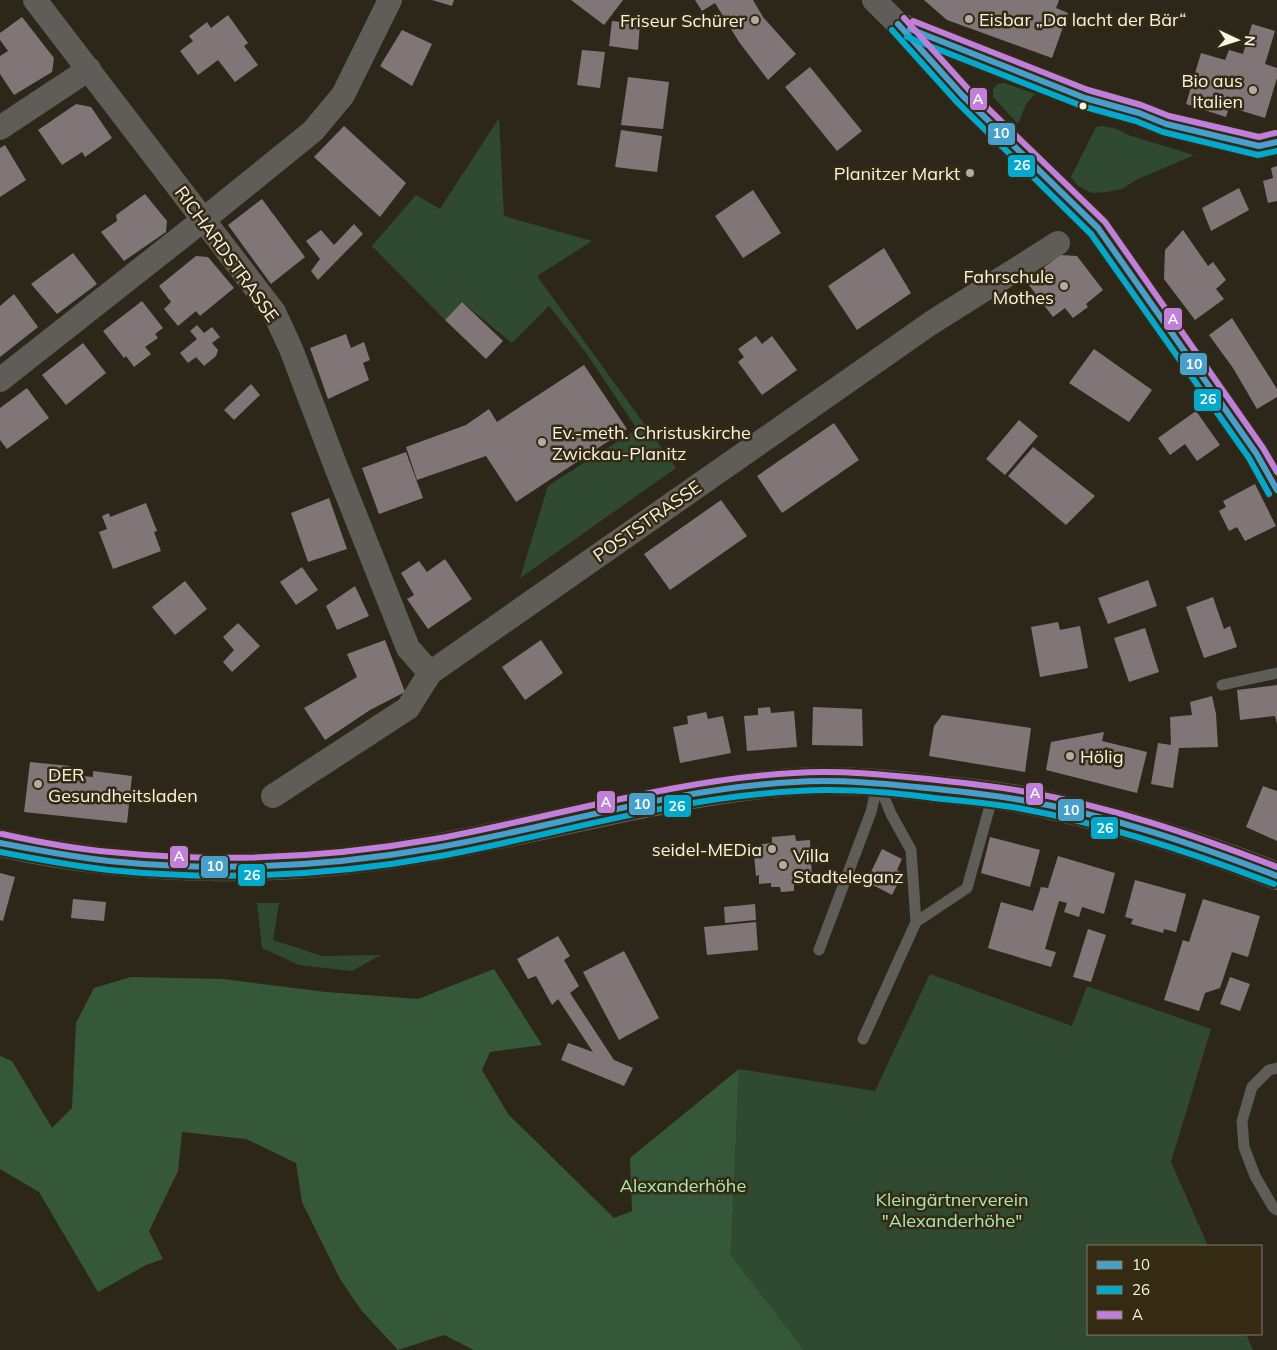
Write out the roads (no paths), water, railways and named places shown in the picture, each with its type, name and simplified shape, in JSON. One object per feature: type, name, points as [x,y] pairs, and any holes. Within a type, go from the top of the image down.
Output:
[{"type":"main road","points":[[0,843],[120,862],[224,868],[276,866],[392,856],[707,792],[794,782],[878,782],[993,795],[1046,804],[1158,832],[1277,876]]},
{"type":"street","name":"RICHARDSTRASSE","points":[[35,0],[274,312],[292,349],[336,467],[408,648],[430,673]]},
{"type":"street","points":[[0,380],[313,131],[343,95],[390,0]]},
{"type":"street","points":[[874,0],[898,24],[1085,98],[1139,113],[1166,124],[1259,146],[1277,142]]},
{"type":"street","points":[[0,128],[89,69]]},
{"type":"street","name":"POSTSTRASSE","points":[[273,796],[408,708],[430,673],[931,322],[1058,242]]},
{"type":"lane","points":[[1222,685],[1277,673]]},
{"type":"lane","points":[[864,1039],[916,922],[911,850],[891,814],[878,782]]},
{"type":"lane","points":[[819,950],[871,812],[878,782]]},
{"type":"lane","points":[[916,922],[967,888],[993,795]]},
{"type":"lane","points":[[1277,1068],[1269,1070],[1252,1087],[1242,1120],[1244,1147],[1255,1176],[1273,1207],[1277,1210]]},
{"type":"place","name":"Eisbar „Da lacht der Bär“","points":[[969,19]]},
{"type":"place","name":"Friseur Schürer","points":[[755,20]]},
{"type":"place","name":"Bio aus Italien","points":[[1253,90]]},
{"type":"place","name":"Planitzer Markt","points":[[970,173]]},
{"type":"place","name":"Fahrschule Mothes","points":[[1064,286]]},
{"type":"place","name":"Ev.-meth. Christuskirche Zwickau-Planitz","points":[[542,442]]},
{"type":"place","name":"Hölig","points":[[1070,756]]},
{"type":"place","name":"DER Gesundheitsladen","points":[[38,784]]},
{"type":"place","name":"seidel-MEDia","points":[[772,849]]},
{"type":"place","name":"Villa Stadteleganz","points":[[783,865]]},
{"type":"park label","name":"Alexanderhöhe","points":[[683,1185]]},
{"type":"park label","name":"Kleingärtnerverein \"Alexanderhöhe\"","points":[[952,1209]]}]
